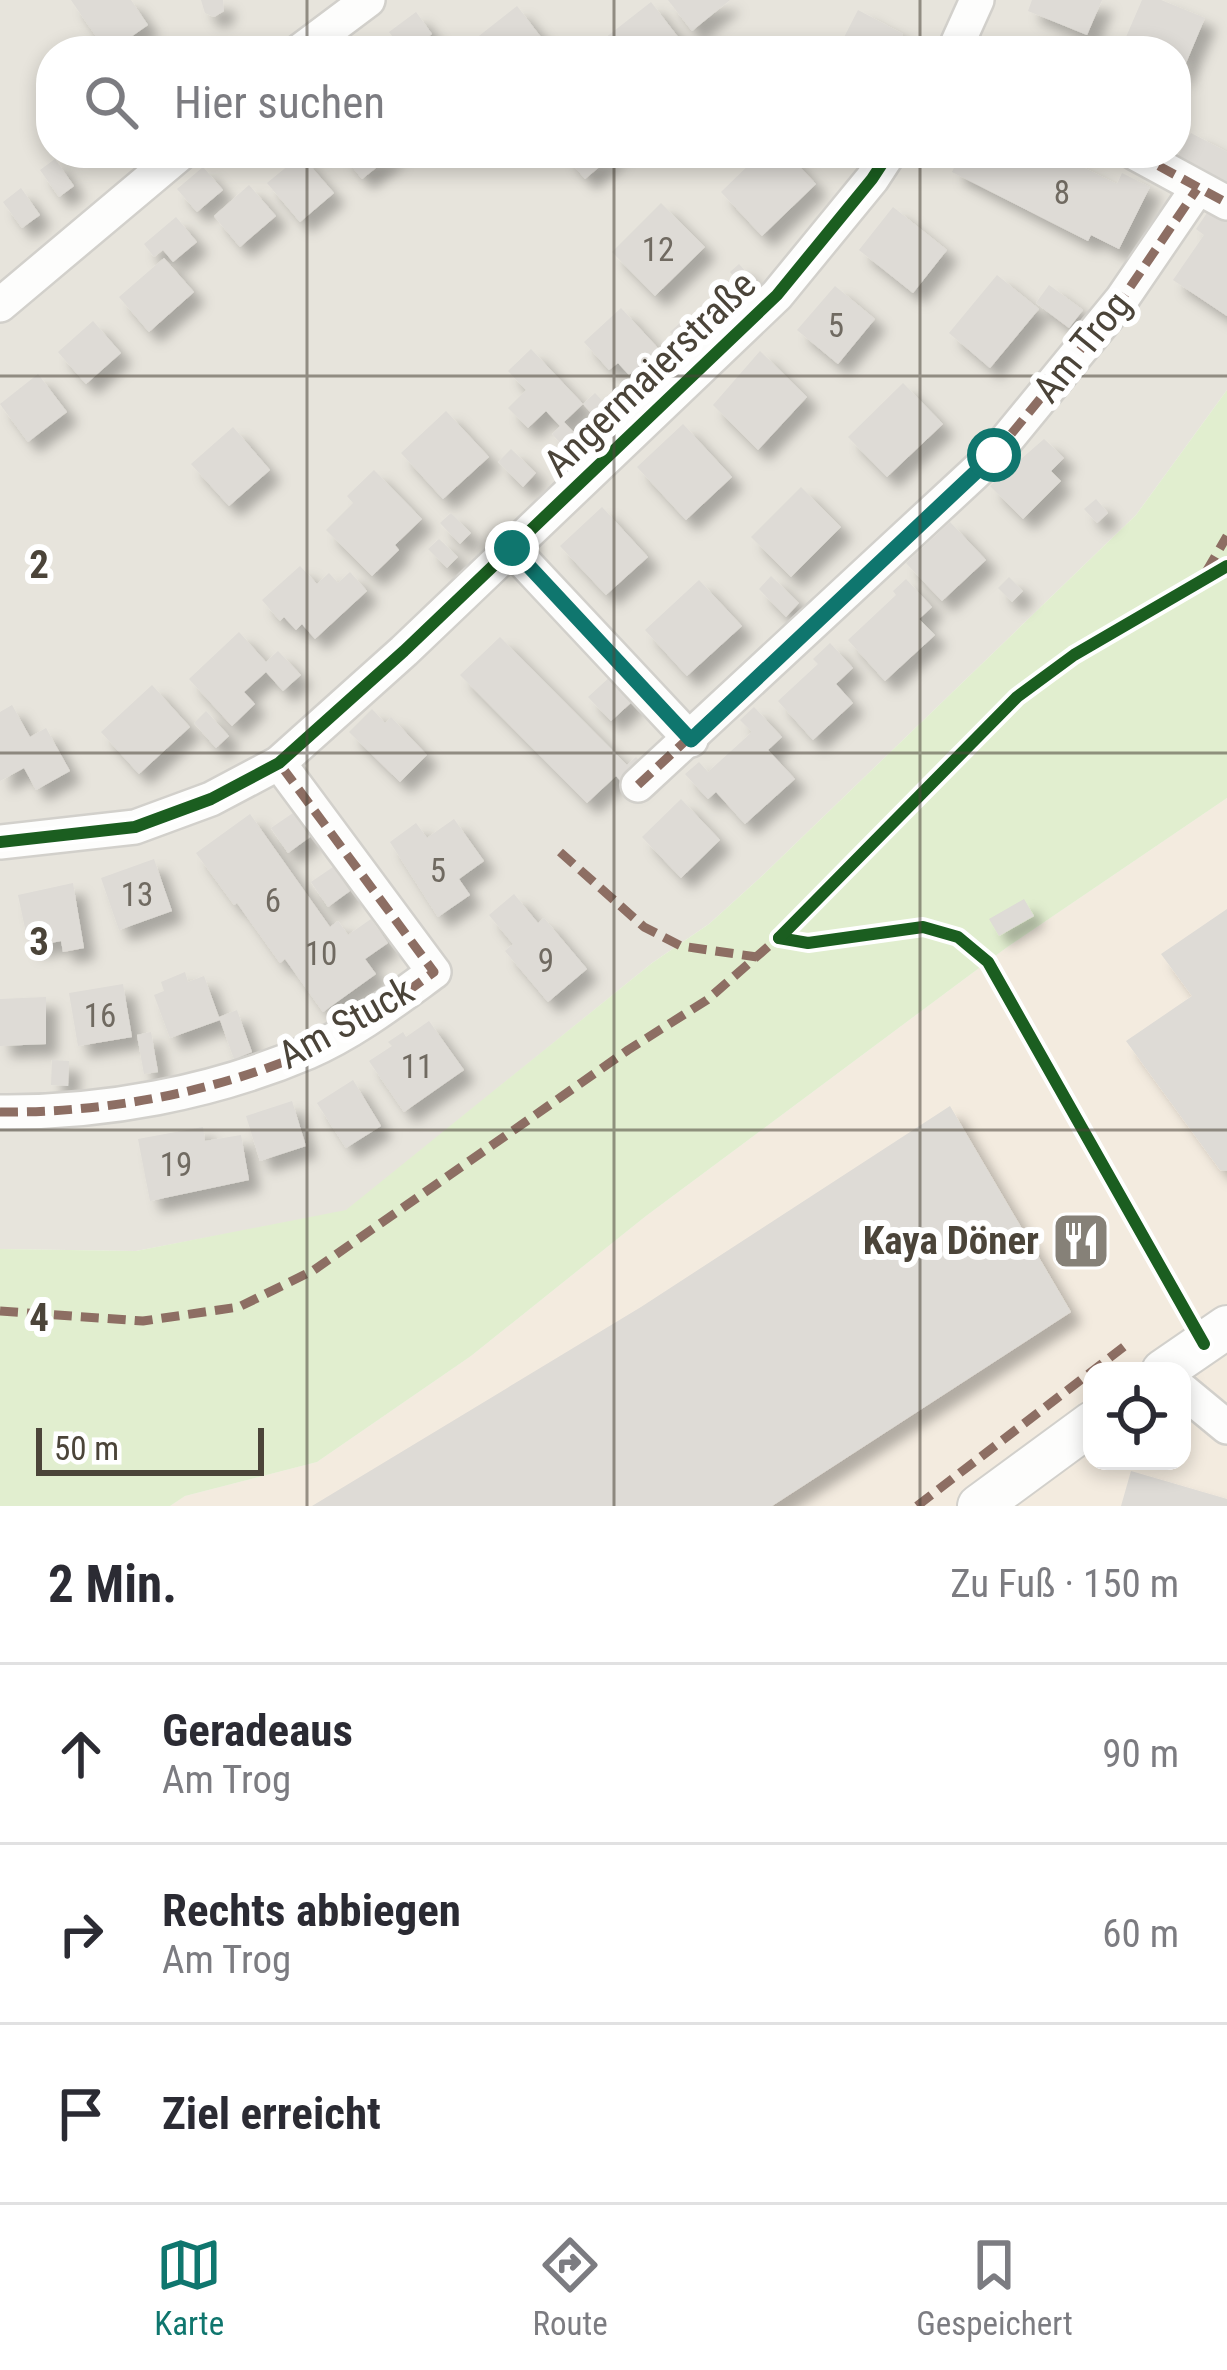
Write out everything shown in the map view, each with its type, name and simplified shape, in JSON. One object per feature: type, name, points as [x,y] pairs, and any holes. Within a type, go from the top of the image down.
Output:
[{"type":"street","points":[[320,36],[368,0]]},
{"type":"street","points":[[962,36],[977,0]]},
{"type":"street","points":[[0,305],[163,168]]},
{"type":"street","name":"Angermaierstraße","points":[[0,842],[135,827],[211,799],[279,763],[777,295],[877,168]]},
{"type":"street","name":"Am Trog","points":[[638,785],[994,455],[1212,196],[1162,168]]},
{"type":"street","points":[[512,548],[691,740]]},
{"type":"street","name":"Am Stuck","points":[[0,1112],[58,1112],[209,1088],[310,1051],[376,1014],[434,972],[279,763]]},
{"type":"street","points":[[1176,1362],[1227,1328]]},
{"type":"street","points":[[1191,1397],[1227,1427]]},
{"type":"street","points":[[979,1506],[1083,1430]]},
{"type":"shaded area","points":[[0,0],[1227,0],[1227,390],[1136,515],[709,924],[652,963],[346,1211],[136,1251],[0,1249]]},
{"type":"shaded area","points":[[1227,798],[1227,1506],[170,1506],[185,1496],[317,1462],[471,1356],[646,1216],[1006,948]]},
{"type":"green space","points":[[1227,390],[1227,798],[1006,948],[646,1216],[471,1356],[317,1462],[185,1496],[170,1506],[0,1506],[0,1249],[136,1251],[346,1210],[652,963],[709,924],[762,876],[1136,515]]},
{"type":"building","points":[[71,0],[131,0],[148,25],[132,36],[96,36]]},
{"type":"building","points":[[201,0],[223,0],[224,11],[214,17],[205,13]]},
{"type":"building","points":[[668,0],[730,0],[692,31]]},
{"type":"building","points":[[1032,0],[1102,0],[1087,35],[1028,11]]},
{"type":"building","points":[[1142,0],[1161,0],[1205,18],[1191,51],[1191,36],[1126,36]]},
{"type":"building","points":[[651,2],[677,36],[608,36]]},
{"type":"building","points":[[517,6],[540,36],[479,36]]},
{"type":"building","points":[[858,10],[903,34],[902,36],[845,36]]},
{"type":"building","points":[[416,12],[432,34],[392,36],[389,32]]},
{"type":"building","points":[[1191,133],[1227,152],[1227,183],[1191,163]]},
{"type":"building","points":[[61,168],[74,186],[59,197],[40,170]]},
{"type":"building","points":[[204,168],[223,190],[197,212],[177,189]]},
{"type":"building","points":[[285,168],[312,168],[334,193],[300,222],[267,183]]},
{"type":"building","points":[[353,168],[376,168],[362,179]]},
{"type":"building","points":[[576,168],[598,168],[585,179]]},
{"type":"building","points":[[746,168],[801,168],[816,184],[762,236],[721,192]]},
{"type":"building","points":[[954,168],[1084,168],[1117,184],[1122,173],[1150,187],[1119,249],[1091,235],[1088,241],[952,172]]},
{"type":"building","points":[[249,185],[276,216],[240,247],[214,216]]},
{"type":"building","points":[[21,188],[40,215],[22,228],[3,202]]},
{"type":"building","points":[[661,203],[705,247],[655,296],[612,252]]},
{"type":"building","points":[[893,207],[947,250],[913,293],[859,250]]},
{"type":"building","points":[[1211,207],[1227,219],[1227,316],[1173,280],[1204,235],[1196,229]]},
{"type":"building","points":[[176,217],[197,242],[173,262],[163,250],[154,257],[144,244]]},
{"type":"building","points":[[164,258],[194,292],[149,332],[119,297]]},
{"type":"building","points":[[739,264],[755,282],[745,291],[730,272]]},
{"type":"building","points":[[997,275],[1039,309],[990,368],[949,333]]},
{"type":"building","points":[[1049,285],[1083,310],[1069,328],[1036,303]]},
{"type":"building","points":[[835,286],[875,319],[838,364],[797,330]]},
{"type":"building","points":[[621,308],[658,348],[629,375],[618,363],[609,370],[584,342]]},
{"type":"building","points":[[93,321],[121,353],[86,384],[58,352]]},
{"type":"building","points":[[681,322],[699,341],[689,351],[670,332]]},
{"type":"building","points":[[531,349],[583,404],[564,422],[586,445],[574,457],[552,434],[560,426],[546,411],[528,428],[508,408],[526,390],[508,371]]},
{"type":"building","points":[[760,351],[807,397],[758,450],[713,405]]},
{"type":"building","points":[[38,374],[67,412],[28,442],[0,404]]},
{"type":"building","points":[[903,383],[943,424],[887,477],[848,437]]},
{"type":"building","points":[[595,393],[618,417],[606,429],[583,404]]},
{"type":"building","points":[[446,411],[489,457],[443,499],[401,453]]},
{"type":"building","points":[[683,424],[732,477],[686,520],[637,467]]},
{"type":"building","points":[[233,427],[270,470],[229,506],[191,464]]},
{"type":"building","points":[[1044,439],[1064,458],[1051,471],[1061,481],[1023,519],[990,486]]},
{"type":"building","points":[[511,449],[536,473],[523,487],[498,462]]},
{"type":"building","points":[[374,470],[422,519],[372,576],[326,530],[353,503],[347,496]]},
{"type":"building","points":[[801,487],[841,527],[791,577],[751,537]]},
{"type":"building","points":[[1096,499],[1108,513],[1097,523],[1084,509]]},
{"type":"building","points":[[602,507],[648,557],[606,595],[560,546]]},
{"type":"building","points":[[451,513],[471,533],[460,544],[440,523]]},
{"type":"building","points":[[950,522],[986,560],[942,601],[906,563]]},
{"type":"building","points":[[439,539],[458,557],[447,568],[428,549]]},
{"type":"building","points":[[300,566],[317,584],[329,573],[338,583],[350,572],[367,591],[315,639],[302,624],[296,630],[284,617],[280,621],[262,600]]},
{"type":"building","points":[[771,576],[799,603],[786,617],[759,589]]},
{"type":"building","points":[[1009,577],[1023,591],[1012,602],[998,588]]},
{"type":"building","points":[[906,579],[932,607],[919,619],[935,635],[885,681],[848,640],[896,595],[893,591]]},
{"type":"building","points":[[699,580],[742,626],[687,676],[645,630]]},
{"type":"building","points":[[239,632],[266,662],[278,651],[301,675],[283,691],[266,672],[244,692],[255,704],[232,726],[189,679]]},
{"type":"building","points":[[500,637],[627,765],[636,757],[646,768],[626,787],[616,776],[587,803],[460,675]]},
{"type":"building","points":[[830,643],[853,668],[836,684],[853,703],[813,740],[778,701],[818,664],[813,659]]},
{"type":"building","points":[[612,675],[634,700],[611,721],[588,697]]},
{"type":"building","points":[[152,685],[190,727],[139,774],[101,732]]},
{"type":"building","points":[[12,705],[30,737],[46,728],[70,771],[36,790],[24,768],[0,781],[0,712]]},
{"type":"building","points":[[754,707],[782,737],[768,750],[795,779],[745,824],[716,792],[708,799],[685,774],[699,762],[708,772],[752,732],[740,720]]},
{"type":"building","points":[[372,709],[385,723],[391,717],[427,755],[400,782],[349,732]]},
{"type":"building","points":[[206,711],[229,736],[216,748],[194,723]]},
{"type":"building","points":[[681,799],[720,840],[681,878],[642,837]]},
{"type":"building","points":[[293,813],[310,837],[288,853],[271,828]]},
{"type":"building","points":[[250,814],[330,927],[338,921],[348,935],[371,919],[388,943],[365,959],[376,974],[323,1012],[196,853]]},
{"type":"building","points":[[454,819],[484,861],[459,879],[470,895],[438,917],[390,842],[416,823],[427,838]]},
{"type":"building","points":[[154,859],[172,911],[119,930],[101,878]]},
{"type":"building","points":[[333,867],[350,891],[328,907],[311,882]]},
{"type":"building","points":[[73,883],[84,948],[63,952],[61,941],[29,947],[18,895]]},
{"type":"building","points":[[514,894],[538,923],[544,918],[587,969],[548,1002],[505,951],[513,944],[489,915]]},
{"type":"building","points":[[1024,899],[1034,916],[999,936],[989,919]]},
{"type":"building","points":[[1227,909],[1227,1171],[1220,1170],[1126,1041],[1192,996],[1161,954]]},
{"type":"building","points":[[185,972],[188,982],[204,976],[219,1017],[237,1010],[252,1052],[234,1059],[220,1020],[170,1038],[154,995],[164,991],[161,982]]},
{"type":"building","points":[[123,984],[132,1037],[78,1046],[69,993]]},
{"type":"building","points":[[46,997],[46,1044],[0,1046],[0,999]]},
{"type":"building","points":[[429,1021],[464,1070],[404,1112],[369,1061],[403,1032],[406,1037]]},
{"type":"building","points":[[151,1032],[158,1072],[144,1074],[137,1035]]},
{"type":"building","points":[[52,1060],[69,1061],[68,1086],[51,1085]]},
{"type":"building","points":[[353,1080],[381,1126],[346,1148],[317,1103]]},
{"type":"building","points":[[292,1101],[306,1146],[260,1161],[246,1116]]},
{"type":"building","points":[[950,1106],[1071,1312],[772,1506],[312,1506],[641,1307]]},
{"type":"building","points":[[203,1127],[205,1141],[241,1135],[249,1180],[150,1201],[138,1139]]},
{"type":"building","points":[[1131,1471],[1227,1499],[1227,1506],[1121,1506]]},
{"type":"marked path","points":[[1163,168],[1227,203]]},
{"type":"marked path","points":[[638,785],[994,455],[1122,299],[1197,189]]},
{"type":"marked path","points":[[1206,572],[1227,536]]},
{"type":"marked path","points":[[511,548],[691,740]]},
{"type":"marked path","points":[[0,1112],[118,1104],[234,1079],[325,1044],[434,972],[279,763]]},
{"type":"marked path","points":[[560,852],[644,927],[681,946],[757,957]]},
{"type":"marked path","points":[[0,1311],[143,1321],[239,1307],[314,1270],[707,1000],[786,931]]},
{"type":"marked path","points":[[917,1506],[1130,1342]]},
{"type":"cycle path","points":[[0,842],[135,827],[211,799],[279,763],[404,651],[777,295],[879,168]]},
{"type":"cycle path","points":[[779,938],[1017,697],[1074,655],[1227,566]]},
{"type":"cycle path","points":[[779,938],[808,943],[923,927],[958,937],[988,962],[1204,1344]]},
{"type":"place","name":"Kaya Döner","points":[[1081,1241]]},
{"type":"route","points":[[512,548],[691,740],[994,455]]}]
